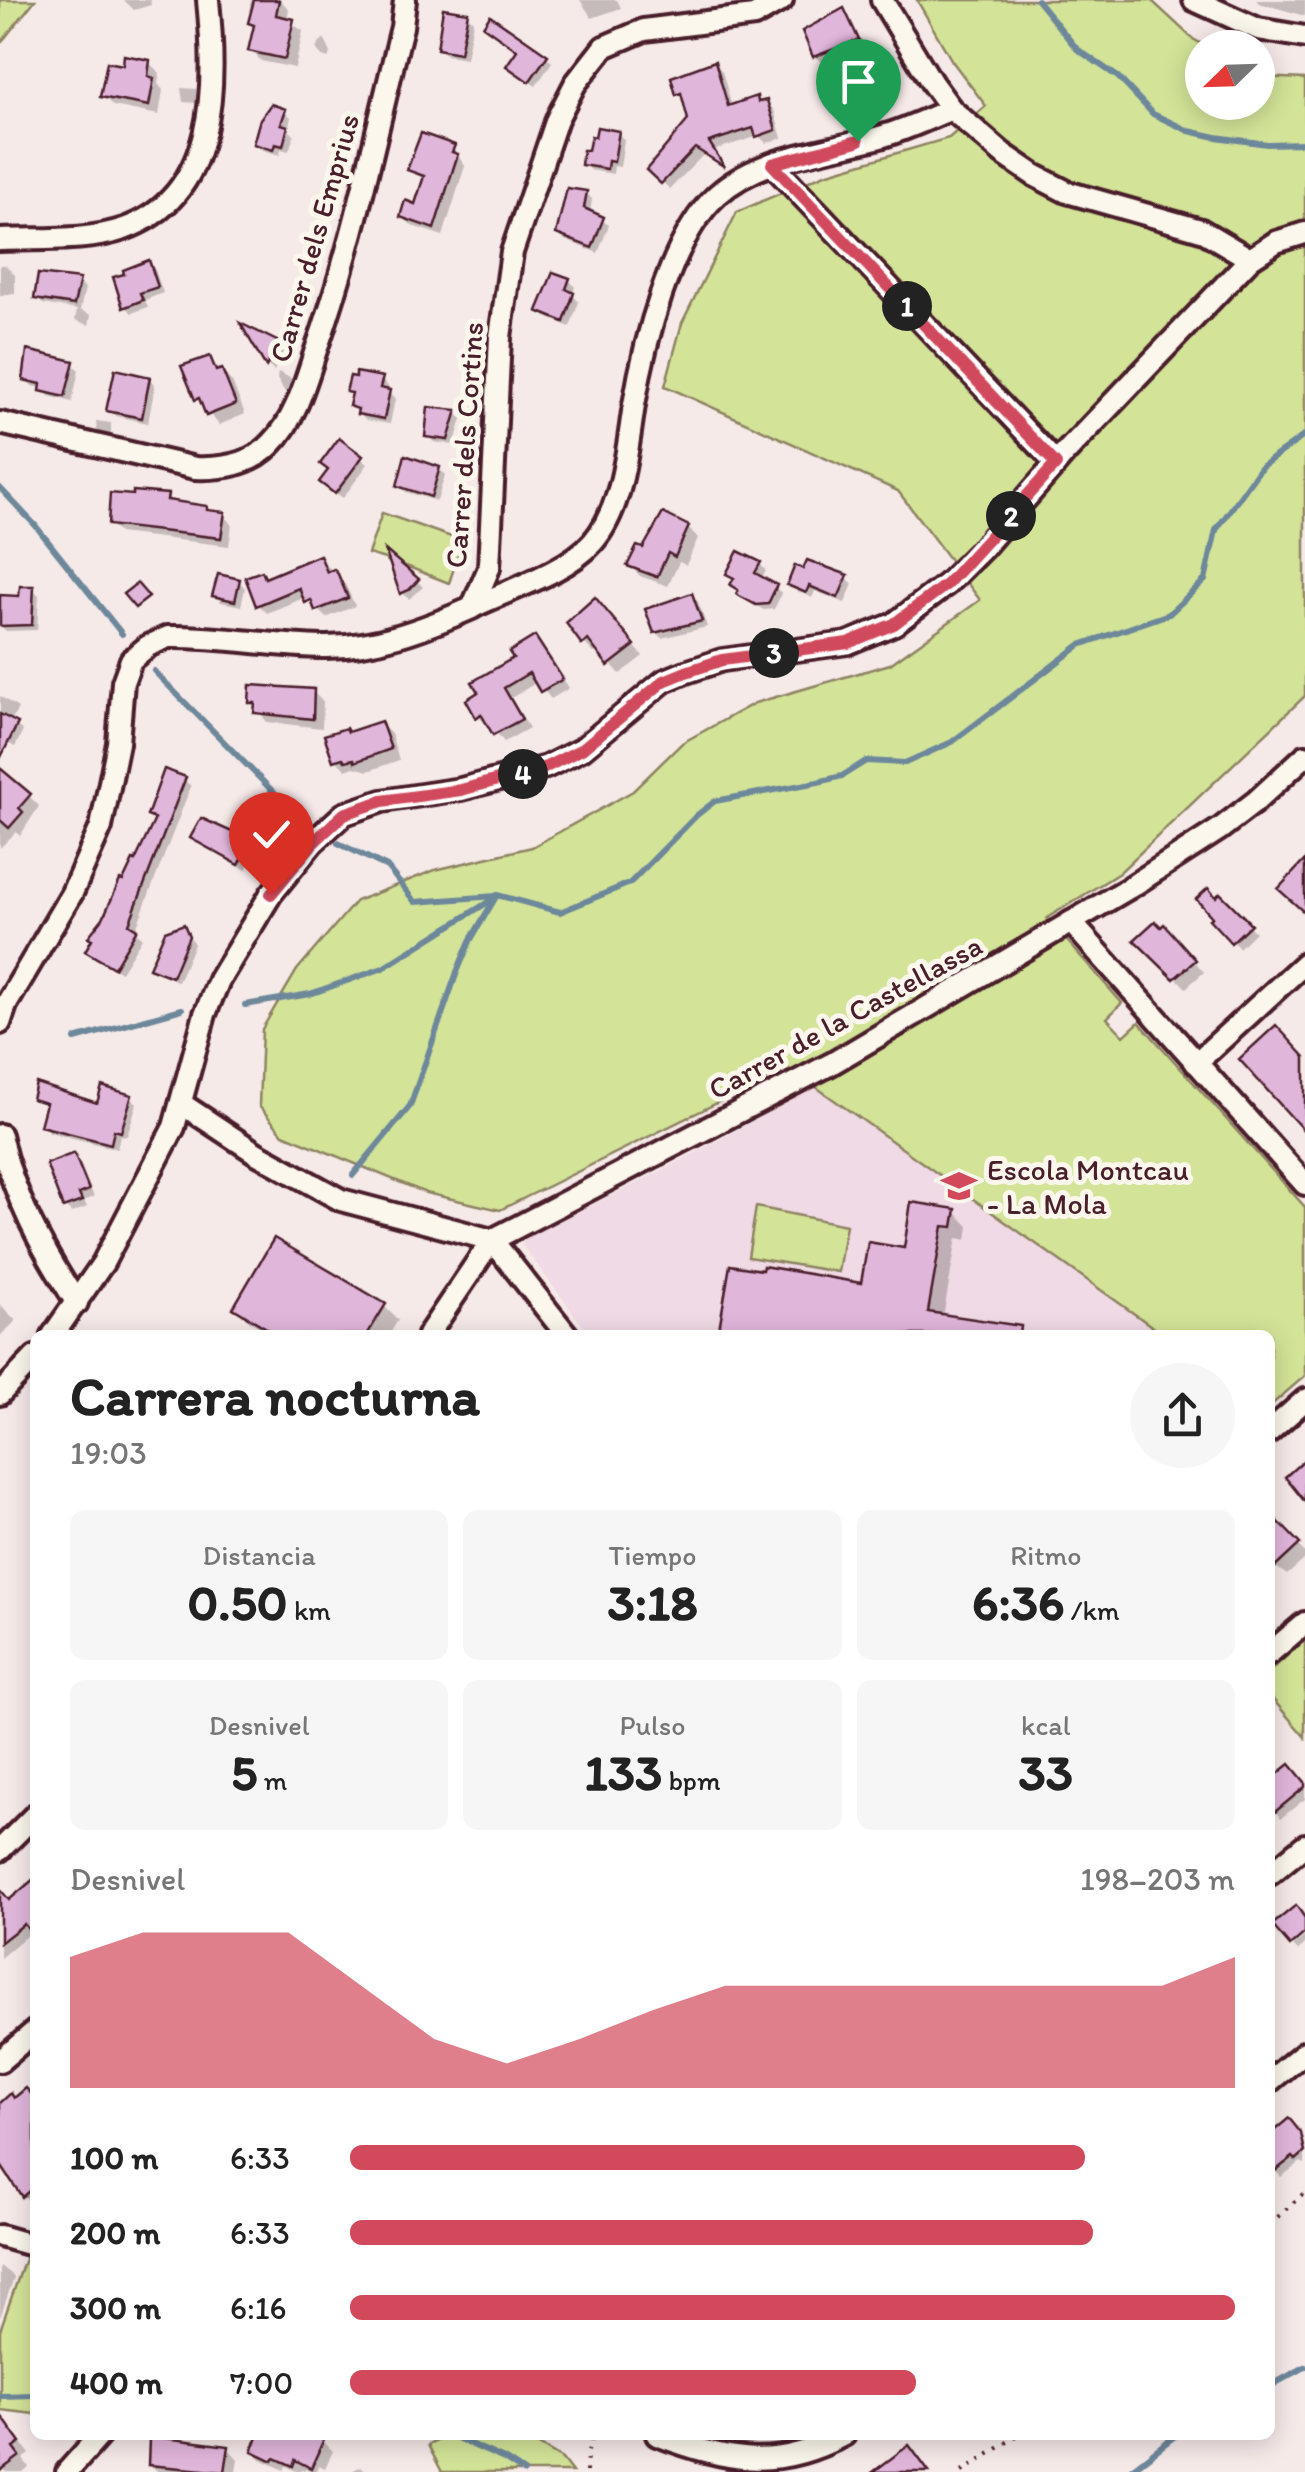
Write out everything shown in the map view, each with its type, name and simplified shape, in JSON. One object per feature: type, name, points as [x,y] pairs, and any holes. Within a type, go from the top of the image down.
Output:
[{"type":"street","points":[[0,240],[110,232],[143,219],[175,196],[196,161],[210,104],[212,48],[208,0]]},
{"type":"street","name":"Carrer dels Emprius","points":[[0,423],[195,468],[222,468],[238,463],[263,452],[276,440],[296,406],[326,322],[402,27],[405,0]]},
{"type":"street","name":"Carrer dels Cortins","points":[[0,1023],[6,1005],[72,893],[100,827],[113,774],[123,682],[131,660],[168,636],[326,647],[358,644],[435,624],[472,608],[489,568],[500,336],[512,252],[557,119],[575,84],[604,47],[644,30],[754,16],[782,0]]},
{"type":"street","points":[[882,0],[952,110],[1002,152],[1050,184],[1094,202],[1201,230],[1250,259]]},
{"type":"street","points":[[1194,0],[1258,29],[1305,37]]},
{"type":"street","points":[[472,608],[572,560],[592,543],[608,518],[620,480],[654,317],[680,250],[716,196],[740,177],[772,164],[878,138],[952,110]]},
{"type":"street","points":[[772,164],[1056,464]]},
{"type":"street","points":[[57,1330],[128,1217],[182,1104],[219,980],[271,894],[314,842],[344,814],[382,801],[461,790],[546,767],[582,749],[664,681],[686,672],[722,660],[848,643],[883,630],[919,608],[947,584],[1250,259],[1276,242],[1305,232]]},
{"type":"street","name":"Carrer de la Castellassa","points":[[431,1330],[492,1240],[832,1064],[1072,922],[1220,829],[1305,756]]},
{"type":"street","points":[[1072,922],[1305,1184]]},
{"type":"street","points":[[1196,1062],[1305,963]]},
{"type":"street","points":[[182,1104],[256,1153],[341,1200],[492,1240],[563,1330]]},
{"type":"street","points":[[0,1134],[25,1214],[77,1303]]},
{"type":"street","points":[[0,1394],[30,1362]]},
{"type":"street","points":[[1275,1427],[1305,1400]]},
{"type":"street","points":[[1275,1649],[1305,1623]]},
{"type":"street","points":[[4,1843],[30,1820]]},
{"type":"street","points":[[4,1843],[30,1839]]},
{"type":"street","points":[[1275,1870],[1305,1845]]},
{"type":"street","points":[[0,2061],[30,2035]]},
{"type":"street","points":[[1275,2078],[1305,2052]]},
{"type":"street","points":[[0,2236],[30,2245]]},
{"type":"street","points":[[67,2472],[96,2440]]},
{"type":"street","points":[[671,2440],[720,2458],[767,2461],[810,2453],[835,2440]]},
{"type":"path","points":[[1275,2219],[1305,2192]]},
{"type":"path","points":[[586,2472],[591,2440]]},
{"type":"path","points":[[962,2472],[1010,2440]]},
{"type":"shaded area","name":"Escola Montcau - La Mola","points":[[1066,944],[1122,1003],[1107,1018],[1124,1036],[1139,1022],[1305,1207],[1305,1376],[1275,1402],[1275,1330],[586,1330],[522,1245],[524,1239],[669,1167]]},
{"type":"green space","points":[[0,0],[35,0],[0,44]]},
{"type":"green space","points":[[917,0],[1151,0],[1185,32],[1185,120],[1275,120],[1275,78],[1305,79],[1305,696],[1119,873],[1047,918],[1122,1003],[1107,1018],[1124,1036],[1139,1022],[1305,1207],[1305,1376],[1275,1402],[1275,1330],[1157,1330],[816,1087],[784,1070],[500,1210],[426,1193],[283,1134],[259,1106],[262,1029],[297,970],[356,901],[435,870],[532,847],[633,791],[682,743],[755,703],[890,664],[980,600],[898,491],[665,386],[682,323],[737,212],[825,174],[949,138],[986,106],[952,61]]},
{"type":"green space","points":[[382,513],[463,541],[449,583],[401,564],[397,568],[368,554]]},
{"type":"green space","points":[[756,1207],[846,1225],[838,1272],[748,1257]]},
{"type":"green space","points":[[1305,1640],[1305,1737],[1275,1702],[1275,1667]]},
{"type":"green space","points":[[25,2259],[30,2260],[30,2413],[0,2410],[0,2330]]},
{"type":"green space","points":[[438,2440],[530,2440],[562,2459],[572,2472],[442,2472],[428,2445]]},
{"type":"building","points":[[254,0],[279,0],[276,15],[294,19],[285,59],[248,51],[254,25],[248,23]]},
{"type":"building","points":[[443,8],[468,12],[460,53],[437,49]]},
{"type":"building","points":[[844,8],[859,40],[813,57],[802,31]]},
{"type":"building","points":[[490,15],[548,55],[529,82],[506,66],[517,50],[483,26]]},
{"type":"building","points":[[124,55],[150,60],[148,76],[154,78],[149,106],[100,97],[107,62],[123,65]]},
{"type":"building","points":[[881,58],[891,87],[850,105],[840,85]]},
{"type":"building","points":[[715,61],[728,106],[757,96],[758,102],[767,100],[776,130],[756,137],[753,128],[709,142],[725,167],[695,148],[661,184],[646,170],[688,120],[681,93],[676,95],[671,77]]},
{"type":"building","points":[[271,104],[286,109],[281,124],[288,126],[283,146],[275,144],[273,150],[253,144],[260,119]]},
{"type":"building","points":[[597,127],[619,131],[614,162],[608,161],[607,169],[581,165],[583,150],[588,150]]},
{"type":"building","points":[[421,133],[455,145],[452,152],[458,154],[434,229],[400,217],[405,200],[415,204],[424,176],[407,170]]},
{"type":"building","points":[[567,188],[587,191],[584,208],[604,217],[592,248],[556,234]]},
{"type":"building","points":[[149,260],[158,287],[140,293],[143,300],[123,308],[113,277]]},
{"type":"building","points":[[553,272],[570,278],[566,289],[574,293],[564,322],[537,311]]},
{"type":"building","points":[[38,274],[80,279],[74,305],[34,299]]},
{"type":"building","points":[[240,323],[279,342],[266,367]]},
{"type":"building","points":[[27,350],[74,361],[65,397],[40,391],[41,384],[23,380]]},
{"type":"building","points":[[210,356],[216,371],[222,369],[236,404],[206,416],[181,366]]},
{"type":"building","points":[[115,369],[150,377],[142,418],[106,411]]},
{"type":"building","points":[[356,372],[383,377],[380,388],[390,390],[384,419],[357,414],[358,409],[349,406],[352,393],[346,392],[350,376],[356,377]]},
{"type":"building","points":[[428,407],[457,410],[448,440],[425,437]]},
{"type":"building","points":[[339,438],[363,456],[335,494],[319,482],[328,470],[320,464]]},
{"type":"building","points":[[405,455],[440,467],[431,497],[397,486]]},
{"type":"building","points":[[133,491],[168,494],[167,500],[225,512],[221,538],[108,525],[110,493],[133,495]]},
{"type":"building","points":[[663,513],[689,526],[675,557],[668,553],[657,577],[627,566],[637,546],[643,548]]},
{"type":"building","points":[[385,550],[419,579],[409,590],[400,594]]},
{"type":"building","points":[[738,551],[761,562],[755,573],[777,585],[768,604],[756,605],[736,594],[738,590],[730,585],[734,578],[726,574]]},
{"type":"building","points":[[320,555],[327,572],[334,569],[338,574],[348,598],[315,611],[311,600],[305,603],[299,588],[256,606],[245,577],[262,571],[265,578]]},
{"type":"building","points":[[807,560],[848,575],[838,598],[809,586],[806,593],[787,585],[795,565],[803,569]]},
{"type":"building","points":[[218,574],[240,579],[235,601],[212,596]]},
{"type":"building","points":[[137,583],[149,597],[135,608],[123,594]]},
{"type":"building","points":[[20,586],[34,586],[32,625],[0,626],[0,595],[19,596]]},
{"type":"building","points":[[692,593],[702,621],[654,633],[645,609]]},
{"type":"building","points":[[595,597],[635,645],[608,666],[588,640],[582,645],[566,623]]},
{"type":"building","points":[[535,636],[563,679],[540,692],[529,673],[504,688],[522,719],[493,735],[481,714],[476,718],[466,700],[478,692],[472,682],[513,658],[509,652]]},
{"type":"building","points":[[250,685],[314,689],[313,719],[254,713],[255,703],[249,703]]},
{"type":"building","points":[[0,714],[18,723],[0,759]]},
{"type":"building","points":[[381,721],[391,749],[355,762],[343,758],[333,761],[324,735]]},
{"type":"building","points":[[0,768],[31,794],[19,808],[23,812],[9,828],[0,820]]},
{"type":"building","points":[[164,769],[186,777],[129,924],[137,929],[114,968],[85,951],[92,939],[88,937],[103,918],[155,819],[147,816]]},
{"type":"building","points":[[201,818],[252,841],[239,865],[190,838]]},
{"type":"building","points":[[1305,860],[1305,913],[1278,889]]},
{"type":"building","points":[[1208,888],[1216,897],[1220,893],[1251,924],[1231,943],[1196,899]]},
{"type":"building","points":[[1155,921],[1161,927],[1164,924],[1196,960],[1174,979],[1134,940]]},
{"type":"building","points":[[184,924],[189,936],[172,977],[149,968],[165,931]]},
{"type":"building","points":[[1276,1025],[1305,1057],[1305,1132],[1239,1059]]},
{"type":"building","points":[[36,1083],[97,1103],[102,1086],[132,1095],[121,1132],[114,1130],[111,1144],[40,1126],[46,1103],[32,1099]]},
{"type":"building","points":[[74,1153],[89,1190],[79,1194],[82,1201],[63,1208],[46,1164]]},
{"type":"building","points":[[911,1202],[956,1209],[953,1227],[943,1226],[928,1312],[1021,1326],[1021,1330],[719,1330],[730,1265],[762,1270],[763,1266],[861,1283],[868,1242],[904,1248]]},
{"type":"building","points":[[274,1238],[386,1304],[370,1330],[270,1330],[233,1308]]},
{"type":"building","points":[[1305,1459],[1305,1502],[1285,1477]]},
{"type":"building","points":[[1275,1518],[1300,1544],[1275,1567]]},
{"type":"building","points":[[1290,1764],[1305,1787],[1275,1812],[1275,1776]]},
{"type":"building","points":[[30,1882],[30,1932],[24,1924],[0,1943],[0,1889],[9,1900]]},
{"type":"building","points":[[1296,1905],[1305,1918],[1305,1933],[1290,1946],[1275,1928],[1275,1922]]},
{"type":"building","points":[[26,2088],[30,2092],[30,2190],[22,2197],[0,2164],[0,2103],[11,2093],[14,2098]]},
{"type":"building","points":[[1289,2118],[1301,2133],[1305,2152],[1275,2171],[1275,2130]]},
{"type":"building","points":[[0,2414],[21,2443],[14,2448],[20,2456],[0,2471]]},
{"type":"building","points":[[149,2440],[229,2446],[225,2472],[148,2465]]},
{"type":"building","points":[[257,2440],[324,2440],[311,2468],[295,2460],[293,2466],[275,2458],[273,2461],[252,2451]]},
{"type":"building","points":[[909,2445],[929,2472],[873,2472]]},
{"type":"waterway","points":[[1037,0],[1077,49],[1118,77],[1153,114],[1189,131],[1216,137],[1267,144],[1305,143]]},
{"type":"waterway","points":[[353,1175],[410,1106],[457,972],[497,895],[560,912],[630,883],[715,801],[842,776],[866,761],[905,763],[952,742],[1080,645],[1169,614],[1205,580],[1216,530],[1262,466],[1305,435]]},
{"type":"waterway","points":[[0,488],[35,525],[122,634]]},
{"type":"waterway","points":[[154,671],[302,821]]},
{"type":"waterway","points":[[338,843],[387,867],[415,902],[496,896]]},
{"type":"waterway","points":[[245,1005],[310,994],[383,968],[493,899]]},
{"type":"waterway","points":[[75,1039],[182,1009]]},
{"type":"waterway","points":[[1275,2383],[1305,2367]]},
{"type":"waterway","points":[[0,2396],[30,2395]]},
{"type":"waterway","points":[[461,2440],[524,2472]]},
{"type":"waterway","points":[[1128,2472],[1170,2440]]},
{"type":"place","name":"Escola Montcau - La Mola","points":[[959,1186]]},
{"type":"route","points":[[271,894],[314,842],[344,814],[382,801],[461,790],[546,767],[582,749],[664,681],[686,672],[722,660],[848,643],[894,624],[947,584],[1056,464],[772,164],[858,141]]}]
